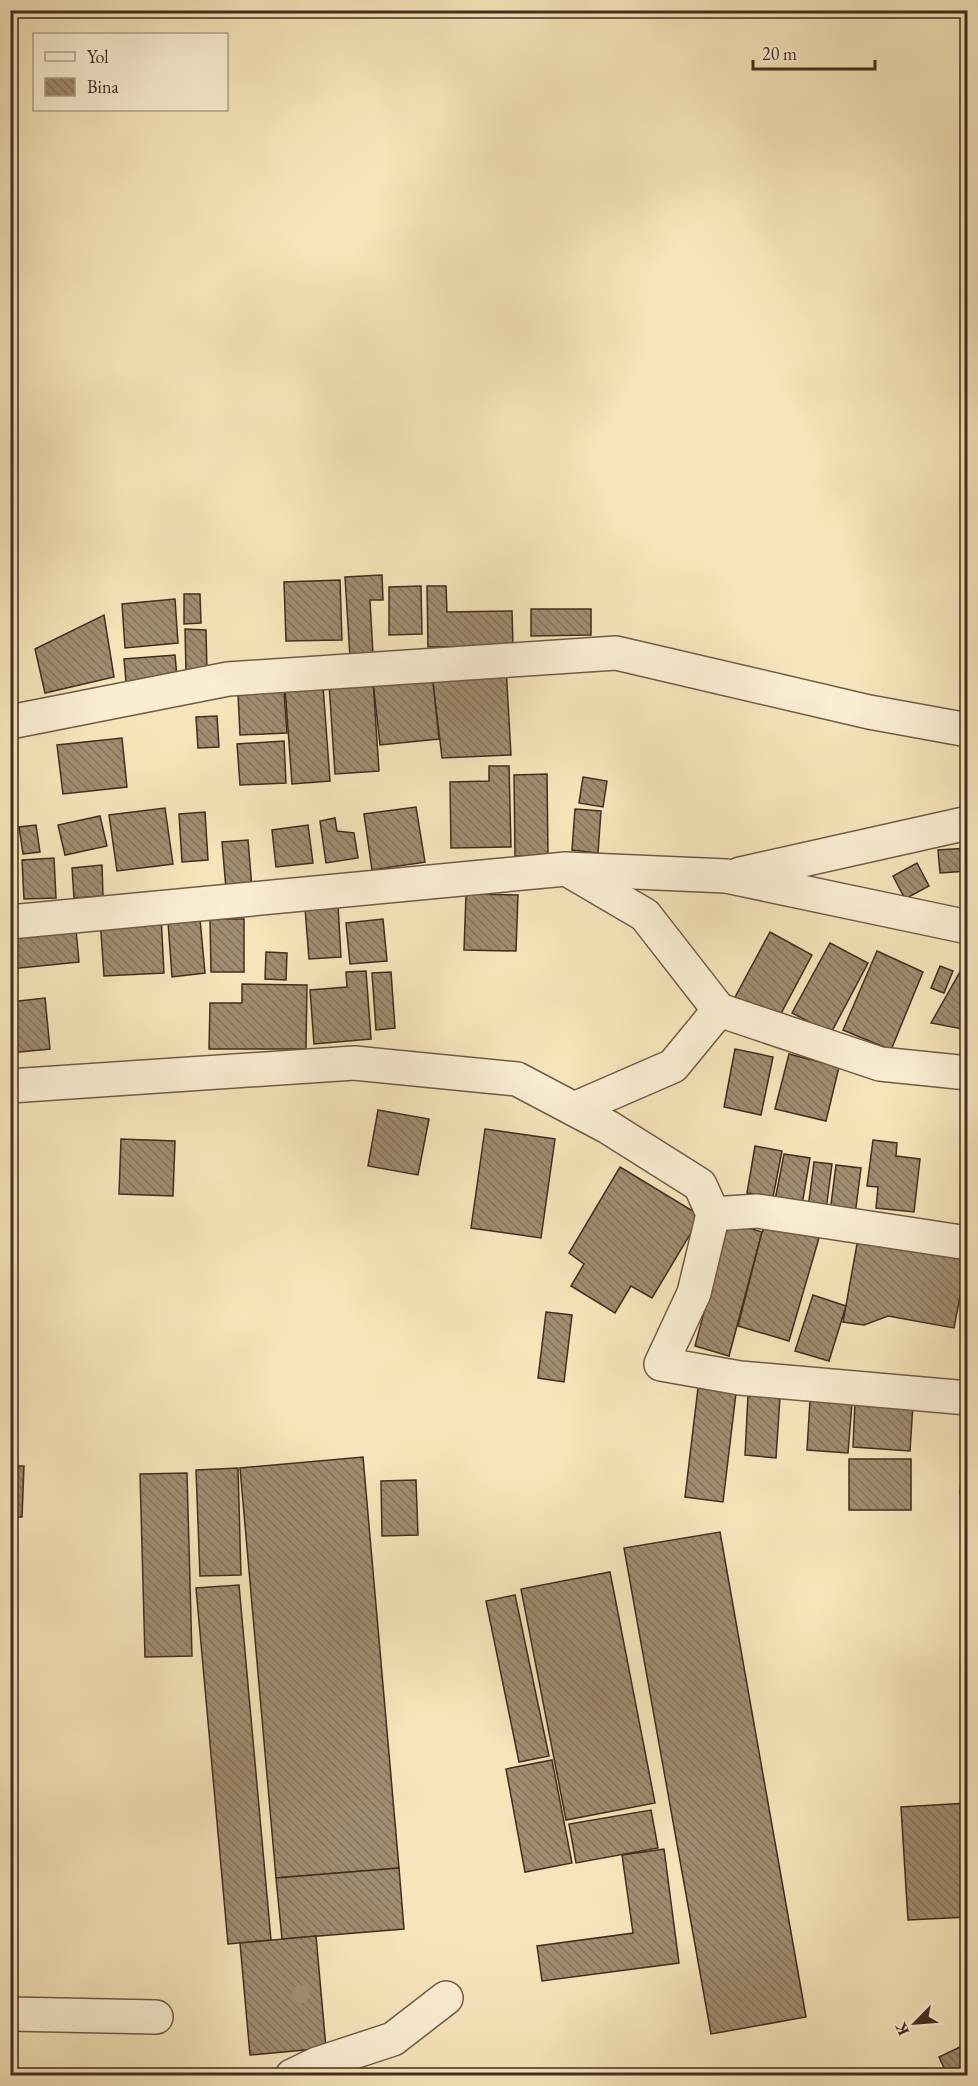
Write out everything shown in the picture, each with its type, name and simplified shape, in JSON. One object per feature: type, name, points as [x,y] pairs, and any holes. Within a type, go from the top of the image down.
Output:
[{"type":"street","points":[[10,722],[228,679],[512,658],[615,653],[869,712],[968,730]]},
{"type":"street","points":[[726,876],[968,823]]},
{"type":"street","points":[[566,869],[645,915],[719,1010],[880,1064],[968,1073]]},
{"type":"street","points":[[10,922],[566,869],[726,876],[968,927]]},
{"type":"street","points":[[574,1109],[673,1066],[719,1010]]},
{"type":"street","points":[[10,1086],[354,1063],[517,1079],[608,1127],[700,1185],[713,1214],[694,1293],[661,1364],[740,1378],[968,1398]]},
{"type":"street","points":[[713,1214],[757,1211],[968,1243]]},
{"type":"street","points":[[292,2076],[316,2064],[393,2038],[446,1998]]},
{"type":"street","points":[[10,2014],[156,2017]]},
{"type":"building","points":[[382,575],[383,600],[370,600],[373,655],[350,657],[345,577]]},
{"type":"building","points":[[340,580],[342,640],[286,641],[284,582]]},
{"type":"building","points":[[421,586],[422,634],[389,635],[389,587]]},
{"type":"building","points":[[427,586],[446,586],[447,612],[512,611],[513,646],[428,647]]},
{"type":"building","points":[[184,594],[200,594],[201,623],[184,624]]},
{"type":"building","points":[[175,599],[178,643],[125,648],[122,604]]},
{"type":"building","points":[[531,609],[591,609],[591,635],[531,636]]},
{"type":"building","points":[[104,615],[114,677],[45,693],[35,649]]},
{"type":"building","points":[[185,629],[206,630],[207,673],[186,673]]},
{"type":"building","points":[[175,655],[177,677],[126,682],[124,659]]},
{"type":"building","points":[[506,667],[511,755],[442,758],[432,674]]},
{"type":"building","points":[[432,674],[439,739],[380,745],[373,681]]},
{"type":"building","points":[[373,681],[379,771],[335,774],[329,684]]},
{"type":"building","points":[[323,686],[330,781],[292,784],[285,688]]},
{"type":"building","points":[[284,691],[287,733],[240,735],[238,694]]},
{"type":"building","points":[[217,716],[219,747],[198,748],[196,717]]},
{"type":"building","points":[[122,738],[127,787],[63,794],[57,745]]},
{"type":"building","points":[[284,741],[286,783],[240,785],[237,744]]},
{"type":"building","points":[[489,766],[509,766],[511,847],[451,848],[450,782],[489,781]]},
{"type":"building","points":[[547,774],[548,856],[515,856],[514,775]]},
{"type":"building","points":[[583,777],[607,781],[603,807],[579,803]]},
{"type":"building","points":[[416,807],[425,862],[372,870],[364,814]]},
{"type":"building","points":[[165,808],[173,864],[117,871],[109,815]]},
{"type":"building","points":[[575,809],[601,811],[598,853],[572,850]]},
{"type":"building","points":[[205,812],[208,860],[182,862],[179,814]]},
{"type":"building","points":[[100,816],[107,846],[65,855],[58,825]]},
{"type":"building","points":[[335,818],[337,831],[354,833],[358,858],[326,863],[320,821]]},
{"type":"building","points":[[36,825],[40,852],[23,854],[19,827]]},
{"type":"building","points":[[308,825],[313,863],[276,867],[272,830]]},
{"type":"building","points":[[10,830],[12,830],[16,861],[10,862]]},
{"type":"building","points":[[248,840],[252,888],[226,889],[222,842]]},
{"type":"building","points":[[968,848],[968,871],[940,873],[938,850]]},
{"type":"building","points":[[54,858],[56,898],[24,899],[22,860]]},
{"type":"building","points":[[917,863],[929,886],[905,899],[893,876]]},
{"type":"building","points":[[10,864],[17,898],[10,899]]},
{"type":"building","points":[[102,865],[103,896],[74,898],[72,868]]},
{"type":"building","points":[[466,894],[518,895],[516,951],[464,950]]},
{"type":"building","points":[[338,905],[341,957],[309,959],[305,908]]},
{"type":"building","points":[[161,916],[164,973],[104,976],[100,919]]},
{"type":"building","points":[[200,919],[205,973],[172,977],[168,922]]},
{"type":"building","points":[[210,919],[244,919],[244,972],[211,972]]},
{"type":"building","points":[[383,919],[387,961],[350,964],[346,923]]},
{"type":"building","points":[[76,930],[79,962],[10,969],[10,936]]},
{"type":"building","points":[[770,932],[812,955],[776,1023],[733,1001]]},
{"type":"building","points":[[830,943],[868,963],[831,1033],[792,1013]]},
{"type":"building","points":[[877,951],[923,972],[891,1050],[843,1030]]},
{"type":"building","points":[[266,952],[287,953],[286,980],[265,979]]},
{"type":"building","points":[[965,963],[968,963],[968,1049],[963,1049],[963,1029],[931,1023]]},
{"type":"building","points":[[940,966],[953,971],[944,993],[931,988]]},
{"type":"building","points":[[366,971],[371,1039],[314,1044],[310,990],[347,987],[346,972]]},
{"type":"building","points":[[391,972],[395,1028],[376,1030],[372,973]]},
{"type":"building","points":[[242,984],[307,985],[306,1049],[209,1049],[210,1003],[242,1003]]},
{"type":"building","points":[[45,998],[50,1049],[10,1053],[10,1002]]},
{"type":"building","points":[[735,1049],[773,1057],[761,1115],[724,1107]]},
{"type":"building","points":[[789,1054],[839,1067],[826,1121],[775,1109]]},
{"type":"building","points":[[378,1110],[429,1119],[418,1175],[368,1166]]},
{"type":"building","points":[[485,1129],[555,1139],[541,1238],[471,1228]]},
{"type":"building","points":[[121,1139],[175,1141],[173,1196],[119,1194]]},
{"type":"building","points":[[873,1140],[897,1143],[896,1156],[920,1159],[914,1212],[876,1208],[878,1187],[867,1186]]},
{"type":"building","points":[[755,1146],[782,1151],[773,1197],[747,1193]]},
{"type":"building","points":[[784,1154],[810,1158],[802,1205],[775,1200]]},
{"type":"building","points":[[814,1162],[832,1164],[826,1210],[808,1208]]},
{"type":"building","points":[[836,1165],[861,1168],[855,1215],[830,1212]]},
{"type":"building","points":[[620,1167],[701,1216],[652,1298],[631,1286],[615,1313],[571,1286],[584,1264],[569,1253]]},
{"type":"building","points":[[728,1222],[762,1232],[729,1356],[695,1346]]},
{"type":"building","points":[[768,1223],[819,1238],[789,1341],[738,1326],[762,1232]]},
{"type":"building","points":[[859,1233],[968,1255],[954,1328],[888,1316],[864,1325],[843,1322]]},
{"type":"building","points":[[968,1269],[968,1363],[962,1363]]},
{"type":"building","points":[[813,1295],[846,1306],[829,1361],[795,1351]]},
{"type":"building","points":[[546,1312],[572,1315],[564,1382],[538,1378]]},
{"type":"building","points":[[698,1388],[736,1393],[723,1502],[685,1497]]},
{"type":"building","points":[[748,1395],[780,1397],[776,1458],[745,1455]]},
{"type":"building","points":[[810,1400],[852,1403],[848,1453],[807,1450]]},
{"type":"building","points":[[855,1401],[913,1404],[910,1451],[853,1447]]},
{"type":"building","points":[[964,1418],[968,1418],[968,1494],[960,1494]]},
{"type":"building","points":[[363,1457],[399,1868],[276,1878],[240,1468]]},
{"type":"building","points":[[849,1459],[911,1459],[911,1510],[849,1510]]},
{"type":"building","points":[[10,1466],[24,1466],[22,1517],[10,1517]]},
{"type":"building","points":[[238,1468],[241,1575],[200,1576],[196,1470]]},
{"type":"building","points":[[187,1473],[192,1656],[145,1657],[140,1474]]},
{"type":"building","points":[[416,1480],[418,1535],[382,1536],[381,1481]]},
{"type":"building","points":[[720,1532],[806,2017],[711,2034],[624,1548]]},
{"type":"building","points":[[610,1572],[655,1803],[566,1820],[521,1589]]},
{"type":"building","points":[[239,1585],[271,1940],[228,1944],[196,1588]]},
{"type":"building","points":[[515,1595],[549,1756],[519,1762],[486,1601]]},
{"type":"building","points":[[552,1760],[572,1863],[525,1872],[506,1769]]},
{"type":"building","points":[[968,1803],[968,1917],[908,1920],[901,1807]]},
{"type":"building","points":[[651,1810],[658,1848],[576,1863],[569,1824]]},
{"type":"building","points":[[664,1849],[679,1963],[542,1981],[537,1946],[633,1933],[622,1855]]},
{"type":"building","points":[[399,1868],[404,1929],[282,1939],[276,1878]]},
{"type":"building","points":[[316,1936],[326,2048],[250,2055],[240,1943]]},
{"type":"building","points":[[960,2047],[968,2063],[968,2076],[948,2076],[939,2057]]}]
